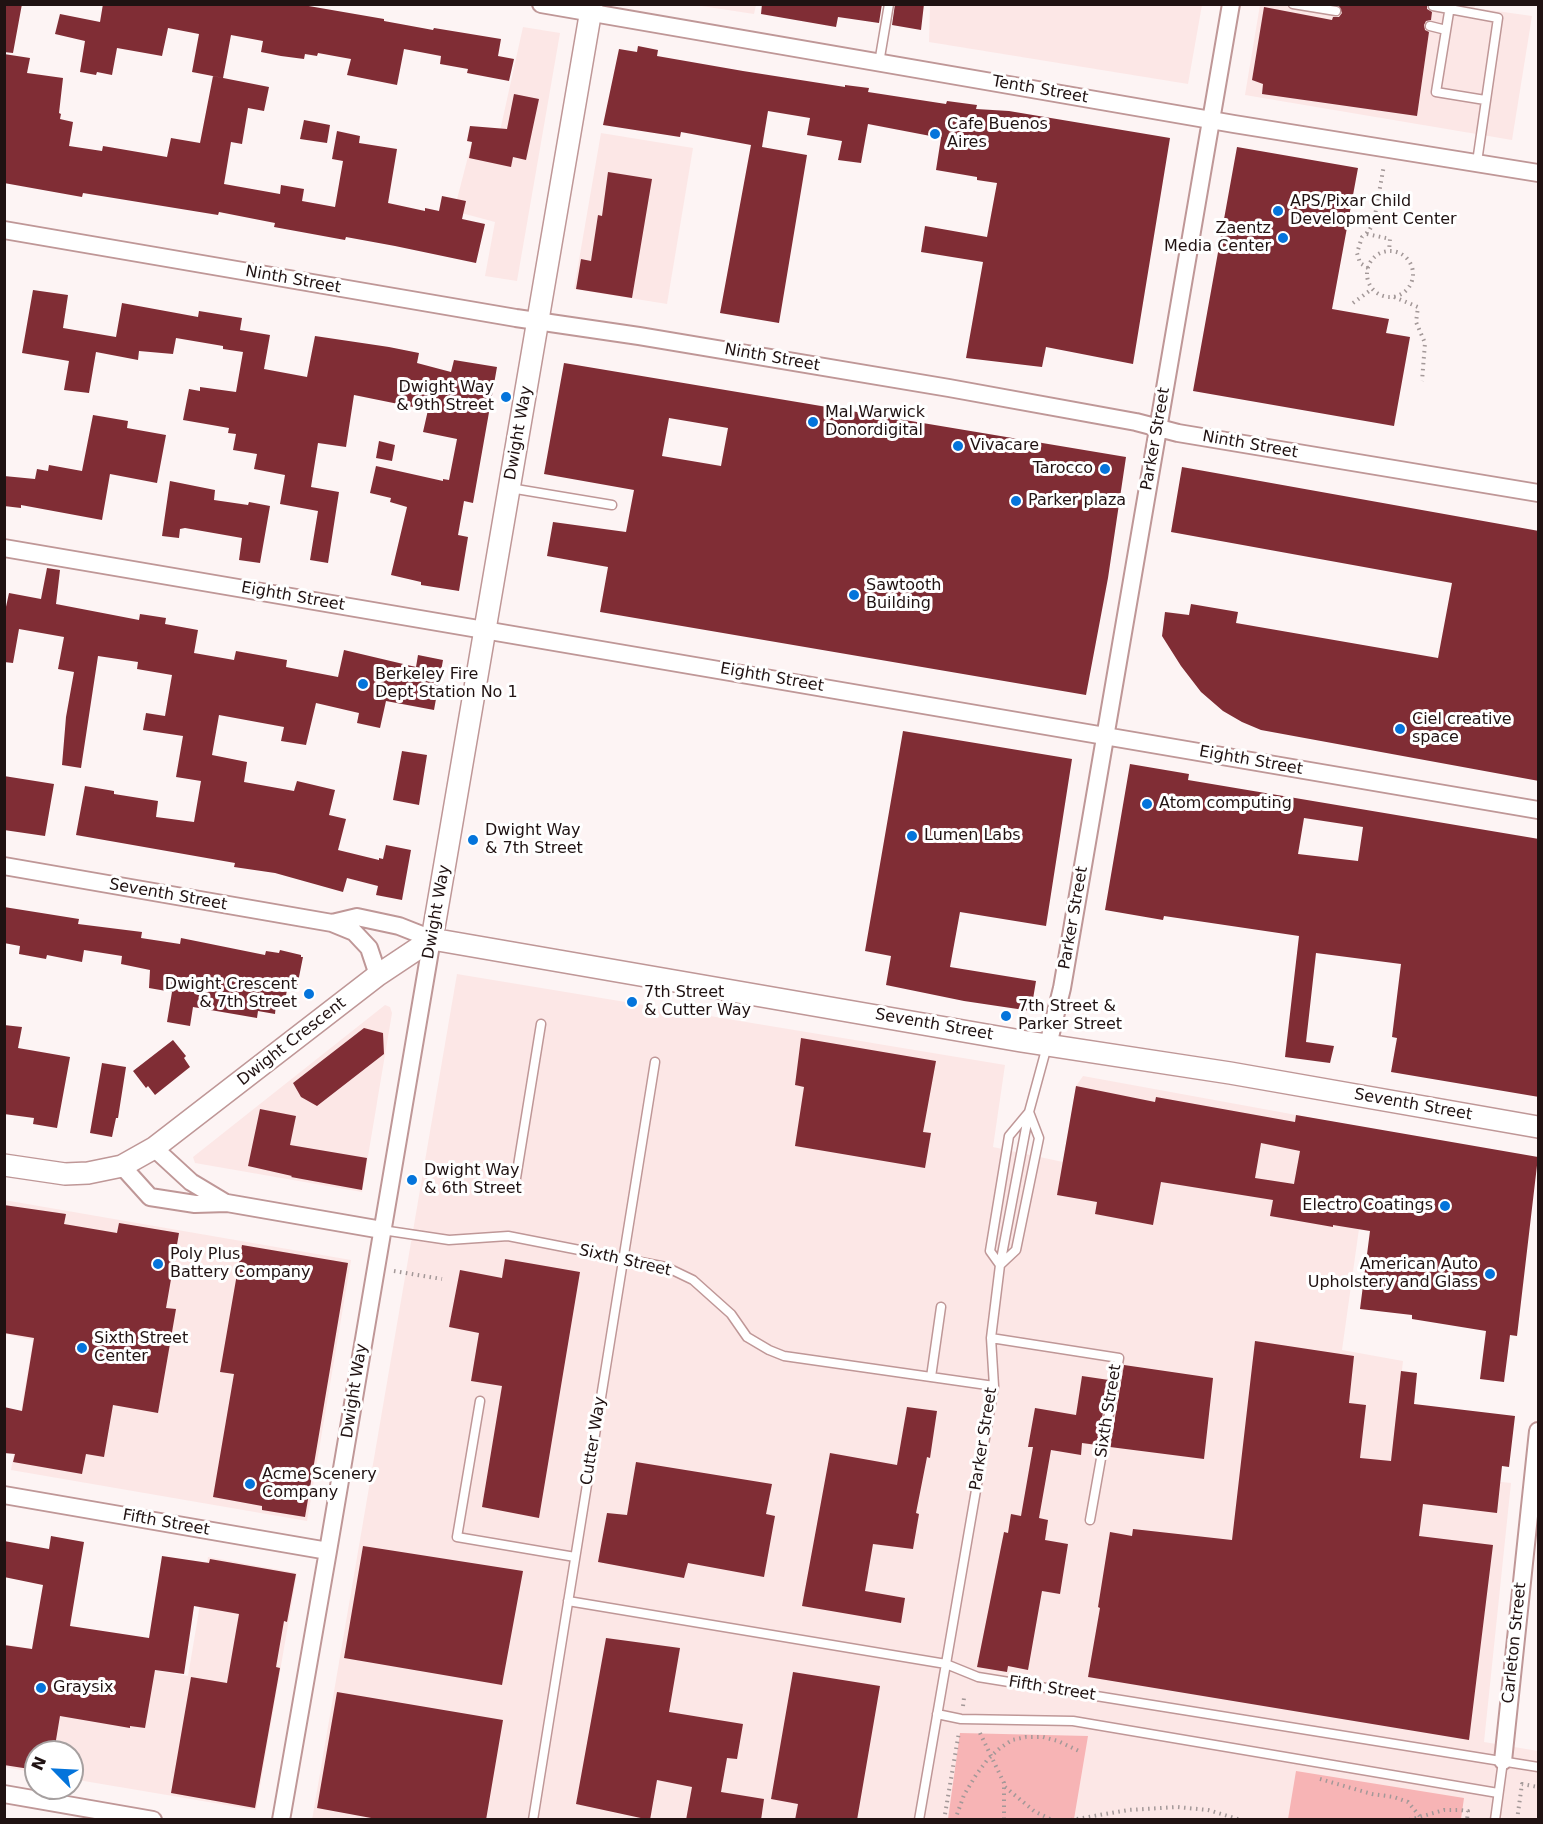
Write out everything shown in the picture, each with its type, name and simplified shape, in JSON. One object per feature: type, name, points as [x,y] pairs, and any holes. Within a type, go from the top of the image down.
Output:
[{"type":"street","name":"Tenth Street","points":[[541,4],[591,9],[879,63],[1539,173]]},
{"type":"street","name":"Parker Street","points":[[1048,1045],[1062,988],[1231,4]]},
{"type":"street","name":"Dwight Way","points":[[281,1820],[591,9]]},
{"type":"street","name":"Ninth Street","points":[[4,230],[949,388],[1158,427],[1178,433],[1539,493]]},
{"type":"street","name":"Eighth Street","points":[[4,548],[1539,810]]},
{"type":"street","name":"Seventh Street","points":[[4,867],[332,922],[354,932],[369,948],[378,975]]},
{"type":"street","name":"Seventh Street","points":[[332,922],[357,917],[399,926],[432,939],[1539,1127]]},
{"type":"street","name":"Dwight Crescent","points":[[154,1148],[378,975],[432,939]]},
{"type":"street","name":"Sixth Street","points":[[154,1148],[191,1182],[227,1203]]},
{"type":"street","points":[[4,1165],[65,1174],[88,1173],[122,1166],[154,1148]]},
{"type":"street","name":"Sixth Street","points":[[122,1166],[150,1197],[195,1204],[227,1203],[382,1230]]},
{"type":"street","name":"Carleton Street","points":[[1503,1761],[1539,1431]]},
{"type":"street","name":"Fifth Street","points":[[4,1495],[328,1551]]},
{"type":"street","points":[[4,1794],[153,1820]]},
{"type":"lane","points":[[879,63],[889,4]]},
{"type":"lane","points":[[1433,6],[1450,7],[1498,18],[1477,162]]},
{"type":"lane","points":[[1450,7],[1436,92],[1485,100]]},
{"type":"lane","points":[[1295,8],[1331,9]]},
{"type":"lane","points":[[1430,26],[1446,30]]},
{"type":"lane","points":[[509,488],[612,505]]},
{"type":"lane","points":[[516,1178],[541,1024]]},
{"type":"lane","name":"Parker Street","points":[[919,1820],[994,1386],[991,1338],[1000,1265],[990,1251],[1009,1136],[1029,1112],[1048,1045]]},
{"type":"lane","name":"Cutter Way","points":[[533,1820],[655,1062]]},
{"type":"lane","points":[[1000,1265],[1016,1250],[1039,1138],[1029,1112]]},
{"type":"lane","points":[[1000,1265],[1029,1112]]},
{"type":"lane","name":"Sixth Street","points":[[382,1230],[449,1240],[508,1236],[666,1267],[693,1280],[731,1314],[747,1337],[784,1356],[994,1386]]},
{"type":"lane","points":[[931,1377],[941,1306]]},
{"type":"lane","name":"Sixth Street","points":[[991,1338],[1119,1358],[1090,1520]]},
{"type":"lane","points":[[480,1401],[457,1537],[576,1557]]},
{"type":"lane","name":"Fifth Street","points":[[568,1600],[946,1664],[978,1677],[1539,1767]]},
{"type":"lane","name":"Fifth Street","points":[[937,1714],[961,1719],[1073,1721],[1498,1793]]},
{"type":"lane","name":"Carleton Street","points":[[1495,1820],[1503,1761]]},
{"type":"path","points":[[1368,268],[1360,263],[1357,253],[1376,212],[1388,147]]},
{"type":"path","points":[[1366,234],[1390,239],[1389,251]]},
{"type":"path","points":[[1394,297],[1407,289],[1413,274],[1408,260],[1396,252],[1389,251],[1375,256],[1368,268],[1368,282],[1372,289],[1386,297],[1394,297],[1418,307],[1416,322],[1425,343],[1422,381]]},
{"type":"path","points":[[1353,303],[1372,289]]},
{"type":"path","points":[[376,1269],[442,1279]]},
{"type":"path","points":[[944,1820],[964,1698]]},
{"type":"path","points":[[979,1732],[1004,1787],[1004,1820]]},
{"type":"path","points":[[955,1820],[964,1795],[991,1756],[1012,1740],[1026,1737],[1058,1741],[1079,1751]]},
{"type":"path","points":[[1313,1777],[1408,1802],[1421,1817]]},
{"type":"path","points":[[1517,1820],[1521,1784],[1539,1787]]},
{"type":"path","points":[[1004,1787],[1034,1811],[1052,1820]]},
{"type":"path","points":[[1071,1820],[1128,1810],[1177,1807],[1208,1810],[1241,1820]]},
{"type":"path","points":[[1409,1820],[1444,1810],[1468,1811],[1467,1820]]},
{"type":"shaded area","points":[[756,4],[754,14],[695,5]]},
{"type":"shaded area","points":[[930,4],[1202,5],[1188,84],[929,42]]},
{"type":"shaded area","points":[[1475,4],[1475,8],[1532,16],[1512,140],[1245,95],[1260,5]]},
{"type":"shaded area","points":[[523,27],[560,33],[517,281],[485,276],[495,222],[454,211],[471,145],[496,149]]},
{"type":"shaded area","points":[[601,133],[693,148],[667,304],[574,289]]},
{"type":"shaded area","points":[[457,974],[1005,1065],[993,1147],[1063,1162],[1076,1086],[1083,1076],[1373,1129],[1342,1350],[1403,1361],[1391,1470],[1511,1483],[1484,1742],[1538,1751],[1538,1819],[312,1820]]},
{"type":"shaded area","points":[[385,1005],[390,1007],[392,1013],[362,1192],[195,1163],[193,1157]]},
{"type":"shaded area","points":[[4,1200],[351,1260],[307,1521],[11,1470],[33,1340],[5,1334]]},
{"type":"shaded area","points":[[208,1557],[297,1573],[256,1810],[84,1781],[84,1740],[24,1740],[24,1771],[5,1767],[4,1644],[188,1676]]},
{"type":"shaded area","points":[[960,1733],[1088,1736],[1074,1819],[948,1819]]},
{"type":"shaded area","points":[[1296,1771],[1464,1798],[1461,1819],[1288,1819]]},
{"type":"building","points":[[4,4],[22,4],[13,53],[4,52]]},
{"type":"building","points":[[103,4],[297,4],[433,30],[434,28],[501,39],[498,56],[514,59],[509,81],[467,73],[468,69],[440,64],[441,56],[404,49],[397,85],[347,75],[351,59],[318,53],[317,56],[305,54],[304,59],[261,52],[263,41],[231,35],[223,78],[192,72],[199,34],[168,28],[162,56],[117,48],[112,75],[80,72],[85,41],[55,34],[60,14],[100,22]]},
{"type":"building","points":[[762,4],[882,4],[879,23],[838,17],[836,27],[761,14]]},
{"type":"building","points":[[895,4],[924,4],[921,30],[892,25]]},
{"type":"building","points":[[1338,4],[1427,4],[1427,9],[1432,12],[1431,20],[1426,21],[1424,25],[1425,30],[1429,32],[1417,116],[1262,94],[1263,84],[1252,80],[1264,7],[1332,20],[1333,17],[1339,17],[1342,13]]},
{"type":"building","points":[[638,46],[658,50],[657,56],[743,71],[845,87],[845,85],[869,88],[868,92],[946,104],[947,101],[977,105],[976,109],[1009,111],[1170,138],[1133,364],[1046,347],[1042,367],[966,358],[983,262],[921,252],[925,226],[987,237],[997,183],[936,170],[941,138],[868,124],[861,163],[838,160],[842,141],[807,135],[810,118],[768,111],[762,147],[807,155],[779,323],[720,313],[751,145],[681,132],[680,137],[603,125],[619,49],[637,52]]},
{"type":"building","points":[[4,54],[30,58],[27,73],[63,78],[59,113],[61,114],[60,119],[73,122],[69,146],[102,151],[103,146],[167,157],[171,138],[200,143],[213,76],[269,87],[264,111],[248,108],[242,144],[231,142],[224,184],[280,194],[281,185],[304,189],[302,201],[335,207],[343,161],[332,159],[337,131],[360,136],[359,143],[397,149],[388,203],[425,211],[425,208],[439,211],[442,196],[466,201],[462,219],[485,224],[476,263],[346,237],[345,240],[274,227],[275,223],[219,212],[218,215],[83,193],[82,197],[4,183]]},
{"type":"building","points":[[514,94],[539,99],[526,160],[513,157],[511,167],[469,158],[472,142],[467,141],[470,126],[507,129]]},
{"type":"building","points":[[304,120],[330,125],[327,143],[300,139]]},
{"type":"building","name":"Zaentz Media Center","points":[[1237,147],[1358,168],[1332,309],[1389,319],[1386,333],[1410,337],[1394,426],[1193,391]]},
{"type":"building","points":[[608,172],[652,179],[632,298],[576,289],[581,259],[591,261],[598,215],[602,216]]},
{"type":"building","points":[[33,290],[68,295],[63,328],[116,337],[122,303],[198,317],[199,311],[242,318],[240,330],[270,335],[264,369],[307,377],[315,336],[419,353],[417,363],[451,372],[454,360],[497,367],[473,503],[464,501],[458,535],[468,537],[459,591],[421,585],[421,582],[391,575],[407,507],[390,502],[391,498],[370,493],[376,466],[443,481],[443,479],[449,480],[457,439],[423,432],[428,410],[354,395],[346,447],[318,443],[311,487],[339,492],[328,563],[310,560],[318,511],[280,504],[285,475],[254,469],[257,454],[233,450],[236,434],[228,433],[229,428],[183,420],[189,389],[200,391],[200,387],[236,392],[243,352],[176,338],[173,354],[139,351],[138,360],[96,352],[89,393],[64,390],[69,361],[22,353]]},
{"type":"building","points":[[564,363],[1126,457],[1108,578],[1086,695],[600,612],[608,567],[547,556],[553,522],[626,532],[634,490],[544,474]],"holes":[[[669,418],[728,428],[721,466],[662,456]]]},
{"type":"building","points":[[93,415],[128,421],[127,428],[166,435],[157,483],[110,474],[102,520],[21,505],[21,508],[4,506],[4,476],[35,479],[37,469],[48,471],[49,465],[82,471]]},
{"type":"building","points":[[379,441],[395,445],[392,461],[376,458]]},
{"type":"building","points":[[1182,467],[1539,531],[1539,781],[1261,730],[1223,711],[1201,692],[1162,636],[1165,612],[1189,615],[1191,604],[1238,612],[1236,623],[1438,658],[1452,583],[1171,532]]},
{"type":"building","points":[[170,481],[215,490],[214,500],[270,506],[260,563],[239,560],[242,538],[185,528],[180,529],[179,538],[162,536]]},
{"type":"building","points":[[47,568],[60,570],[56,604],[139,620],[140,614],[166,618],[165,624],[198,630],[194,653],[234,660],[236,651],[287,660],[286,667],[338,677],[344,650],[416,667],[418,655],[443,660],[434,710],[386,701],[380,728],[357,723],[359,713],[316,703],[306,745],[281,741],[284,727],[219,715],[212,755],[247,762],[244,782],[294,791],[297,781],[335,790],[329,815],[346,819],[338,850],[379,860],[379,858],[383,859],[386,845],[411,850],[402,900],[376,895],[378,886],[347,878],[343,892],[275,873],[234,867],[235,863],[76,835],[85,786],[114,791],[114,794],[158,801],[156,817],[194,822],[201,781],[176,777],[183,736],[143,730],[146,713],[165,716],[172,675],[137,669],[138,662],[98,656],[81,768],[62,765],[66,717],[74,672],[58,669],[64,637],[19,629],[13,663],[4,662],[4,616],[9,593],[41,599]]},
{"type":"building","points":[[903,731],[1072,759],[1046,926],[960,912],[950,967],[1036,981],[1031,1011],[964,1001],[886,985],[891,956],[865,951]]},
{"type":"building","points":[[402,751],[427,755],[419,805],[393,800]]},
{"type":"building","points":[[1130,764],[1189,774],[1188,780],[1539,839],[1539,1097],[1391,1072],[1397,1038],[1392,1037],[1401,964],[1316,953],[1306,1042],[1334,1046],[1330,1063],[1285,1057],[1299,936],[1164,916],[1163,920],[1105,910]],"holes":[[[1304,818],[1363,827],[1358,861],[1298,854]]]},
{"type":"building","points":[[4,776],[54,784],[45,836],[4,830]]},
{"type":"building","points":[[4,907],[79,919],[78,924],[142,932],[141,938],[180,944],[181,938],[265,955],[266,951],[279,953],[280,950],[301,955],[303,957],[296,992],[287,990],[284,1006],[276,1004],[275,1014],[258,1011],[257,1018],[193,1007],[190,1026],[167,1022],[172,992],[149,988],[150,970],[121,964],[122,956],[84,950],[82,962],[47,955],[46,959],[19,954],[20,946],[4,943]]},
{"type":"building","points":[[4,1025],[22,1027],[18,1048],[70,1057],[57,1128],[33,1124],[34,1118],[4,1114]]},
{"type":"building","points":[[364,1028],[383,1033],[384,1054],[317,1106],[301,1097],[293,1083]]},
{"type":"building","points":[[801,1038],[936,1061],[923,1132],[931,1133],[925,1168],[795,1146],[804,1087],[795,1085]]},
{"type":"building","points":[[173,1040],[186,1056],[184,1058],[190,1067],[155,1095],[148,1086],[146,1088],[133,1071]]},
{"type":"building","points":[[102,1063],[126,1067],[118,1118],[116,1118],[112,1137],[90,1133]]},
{"type":"building","points":[[1076,1086],[1155,1102],[1156,1097],[1295,1122],[1296,1115],[1538,1157],[1517,1336],[1510,1335],[1504,1382],[1480,1379],[1486,1331],[1412,1319],[1412,1315],[1360,1309],[1370,1231],[1270,1216],[1273,1200],[1161,1182],[1153,1225],[1095,1214],[1097,1202],[1057,1195]],"holes":[[[1261,1143],[1300,1151],[1294,1184],[1255,1178]]]},
{"type":"building","points":[[260,1109],[296,1116],[290,1145],[367,1158],[362,1190],[291,1177],[248,1166]]},
{"type":"building","points":[[4,1205],[66,1214],[64,1224],[117,1233],[119,1223],[179,1233],[166,1308],[176,1309],[158,1413],[113,1405],[104,1457],[86,1454],[82,1474],[13,1462],[15,1454],[4,1453],[4,1407],[22,1411],[34,1338],[4,1333]]},
{"type":"building","points":[[242,1245],[348,1263],[305,1517],[262,1510],[262,1506],[213,1497],[234,1374],[220,1372]]},
{"type":"building","points":[[505,1259],[580,1272],[539,1518],[482,1507],[502,1386],[471,1381],[479,1333],[449,1327],[460,1270],[502,1278]]},
{"type":"building","points":[[1255,1341],[1354,1356],[1349,1403],[1366,1405],[1360,1458],[1391,1461],[1401,1371],[1417,1373],[1414,1404],[1515,1416],[1509,1467],[1502,1466],[1497,1513],[1423,1504],[1419,1536],[1493,1545],[1469,1740],[1088,1677],[1110,1532],[1132,1536],[1133,1529],[1232,1540]]},
{"type":"building","points":[[1124,1365],[1213,1378],[1204,1459],[1110,1447]]},
{"type":"building","points":[[1082,1376],[1109,1380],[1097,1445],[1082,1443],[1081,1455],[1051,1450],[1039,1518],[1048,1520],[1045,1540],[1068,1544],[1060,1594],[1042,1591],[1028,1670],[1008,1666],[1007,1672],[977,1667],[1004,1532],[1008,1533],[1011,1514],[1021,1516],[1033,1447],[1028,1447],[1035,1408],[1076,1415]]},
{"type":"building","points":[[907,1407],[937,1411],[930,1458],[927,1457],[916,1513],[919,1514],[913,1549],[873,1544],[865,1591],[905,1598],[901,1623],[802,1606],[830,1453],[897,1465]]},
{"type":"building","points":[[636,1462],[772,1484],[766,1514],[775,1516],[764,1577],[688,1563],[684,1578],[598,1562],[607,1513],[627,1515]]},
{"type":"building","points":[[51,1536],[84,1542],[70,1626],[149,1638],[162,1556],[209,1563],[210,1559],[296,1574],[287,1622],[284,1621],[276,1667],[280,1668],[255,1808],[171,1793],[191,1677],[227,1683],[239,1614],[194,1606],[184,1674],[155,1670],[145,1728],[130,1726],[130,1728],[60,1716],[56,1740],[24,1740],[24,1768],[4,1765],[4,1645],[32,1649],[43,1585],[4,1577],[4,1541],[49,1549]]},
{"type":"building","points":[[363,1546],[523,1571],[502,1685],[344,1658]]},
{"type":"building","points":[[606,1638],[680,1648],[669,1712],[743,1724],[737,1759],[727,1758],[721,1792],[764,1799],[761,1820],[686,1820],[692,1787],[657,1780],[650,1820],[576,1804]]},
{"type":"building","points":[[793,1672],[880,1686],[857,1820],[795,1820],[798,1804],[771,1799]]},
{"type":"building","points":[[337,1692],[503,1720],[486,1820],[382,1820],[317,1808]]},
{"type":"place","name":"Cafe Buenos Aires","points":[[935,134]]},
{"type":"place","name":"APS/Pixar Child Development Center","points":[[1278,211]]},
{"type":"place","name":"Zaentz Media Center","points":[[1283,238]]},
{"type":"place","name":"Dwight Way & 9th Street","points":[[506,397]]},
{"type":"place","name":"Mal Warwick Donordigital","points":[[813,422]]},
{"type":"place","name":"Vivacare","points":[[958,446]]},
{"type":"place","name":"Tarocco","points":[[1105,469]]},
{"type":"place","name":"Parker plaza","points":[[1016,501]]},
{"type":"place","name":"Sawtooth Building","points":[[854,595]]},
{"type":"place","name":"Berkeley Fire Dept Station No 1","points":[[363,684]]},
{"type":"place","name":"Ciel creative space","points":[[1400,729]]},
{"type":"place","name":"Atom computing","points":[[1147,804]]},
{"type":"place","name":"Lumen Labs","points":[[912,836]]},
{"type":"place","name":"Dwight Way & 7th Street","points":[[473,840]]},
{"type":"place","name":"Dwight Crescent & 7th Street","points":[[309,994]]},
{"type":"place","name":"7th Street & Cutter Way","points":[[632,1002]]},
{"type":"place","name":"7th Street & Parker Street","points":[[1006,1016]]},
{"type":"place","name":"Dwight Way & 6th Street","points":[[412,1180]]},
{"type":"place","name":"Electro Coatings","points":[[1445,1206]]},
{"type":"place","name":"Poly Plus Battery Company","points":[[158,1264]]},
{"type":"place","name":"American Auto Upholstery and Glass","points":[[1490,1274]]},
{"type":"place","name":"Sixth Street Center","points":[[82,1348]]},
{"type":"place","name":"Acme Scenery Company","points":[[250,1484]]},
{"type":"place","name":"Graysix","points":[[41,1688]]}]
